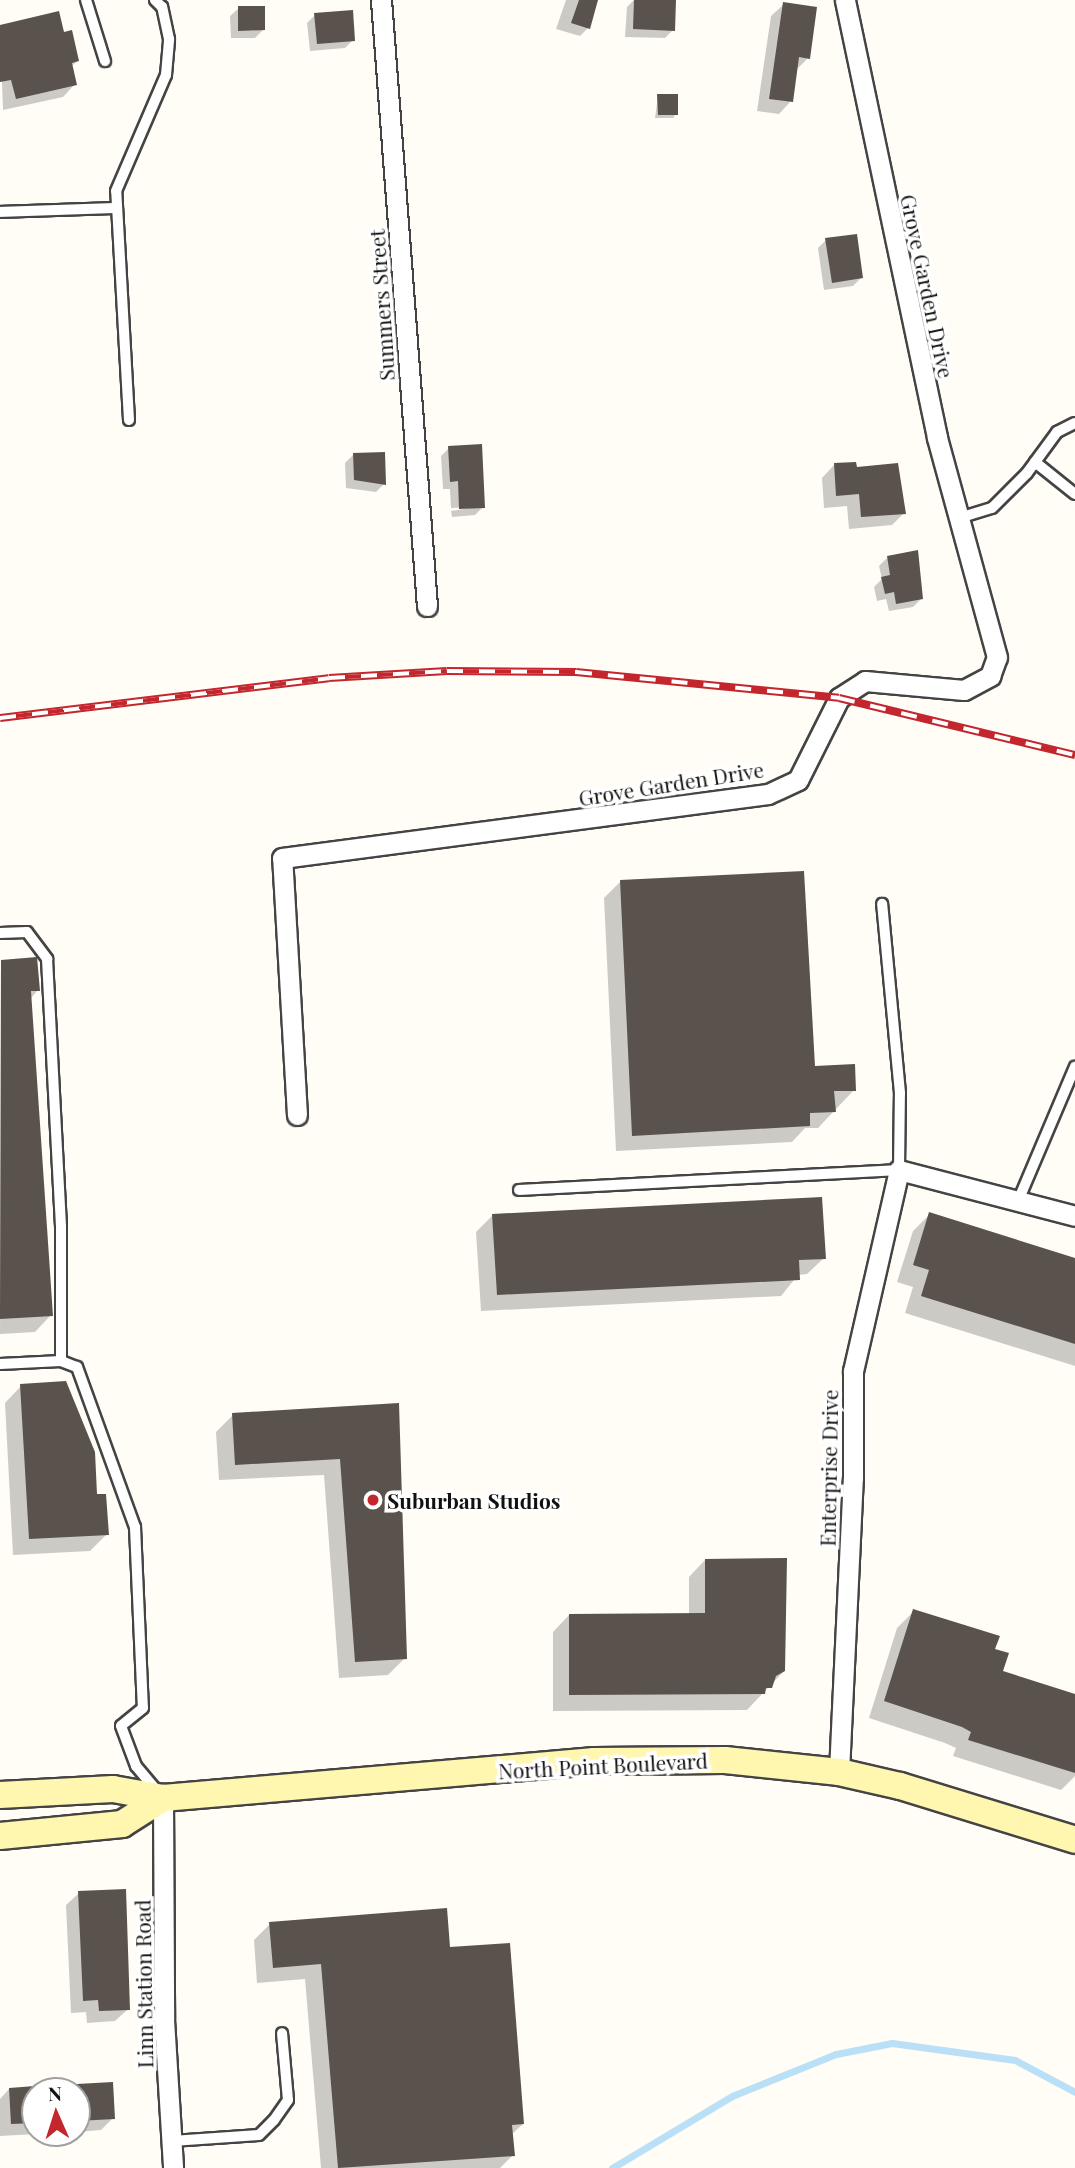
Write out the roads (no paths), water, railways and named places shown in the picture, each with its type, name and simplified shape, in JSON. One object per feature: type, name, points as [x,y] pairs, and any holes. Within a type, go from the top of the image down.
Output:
[{"type":"main road","name":"North Point Boulevard","points":[[0,1796],[113,1789],[163,1798],[627,1760],[725,1760],[839,1772],[978,1807],[1075,1839]]},
{"type":"main road","name":"North Point Boulevard","points":[[0,1836],[122,1824],[163,1798]]},
{"type":"street","name":"Summers Street","points":[[381,0],[427,606]]},
{"type":"street","name":"Grove Garden Drive","points":[[297,1115],[282,858],[379,849],[768,794],[798,780],[839,698],[865,681],[964,690],[990,676],[997,657],[937,437],[845,0]]},
{"type":"street","points":[[899,1170],[1075,1216]]},
{"type":"street","name":"Enterprise Drive","points":[[839,1772],[853,1478],[853,1371],[899,1170]]},
{"type":"street","name":"Linn Station Road","points":[[163,1798],[164,2019],[173,2168]]},
{"type":"lane","points":[[86,0],[105,61]]},
{"type":"lane","points":[[129,420],[116,191],[166,75],[169,39],[162,7],[155,0]]},
{"type":"lane","points":[[0,212],[117,208]]},
{"type":"lane","points":[[959,518],[992,508],[1035,462],[1057,432],[1075,423]]},
{"type":"lane","points":[[1035,462],[1075,494]]},
{"type":"lane","points":[[519,1190],[899,1170],[900,1093],[882,904]]},
{"type":"lane","points":[[0,933],[27,932],[47,959],[61,1227],[61,1361]]},
{"type":"lane","points":[[1018,1201],[1075,1067]]},
{"type":"lane","points":[[0,1364],[61,1361],[77,1367],[135,1527],[143,1709],[121,1726],[136,1766],[163,1798]]},
{"type":"lane","points":[[172,2141],[259,2135],[288,2100],[282,2033]]},
{"type":"waterway","points":[[612,2168],[732,2096],[836,2054],[892,2043],[1015,2060],[1075,2092]]},
{"type":"railway","points":[[0,718],[329,678],[447,671],[576,672],[839,698],[1075,755]]},
{"type":"place","name":"Suburban Studios","points":[[373,1500]]}]
